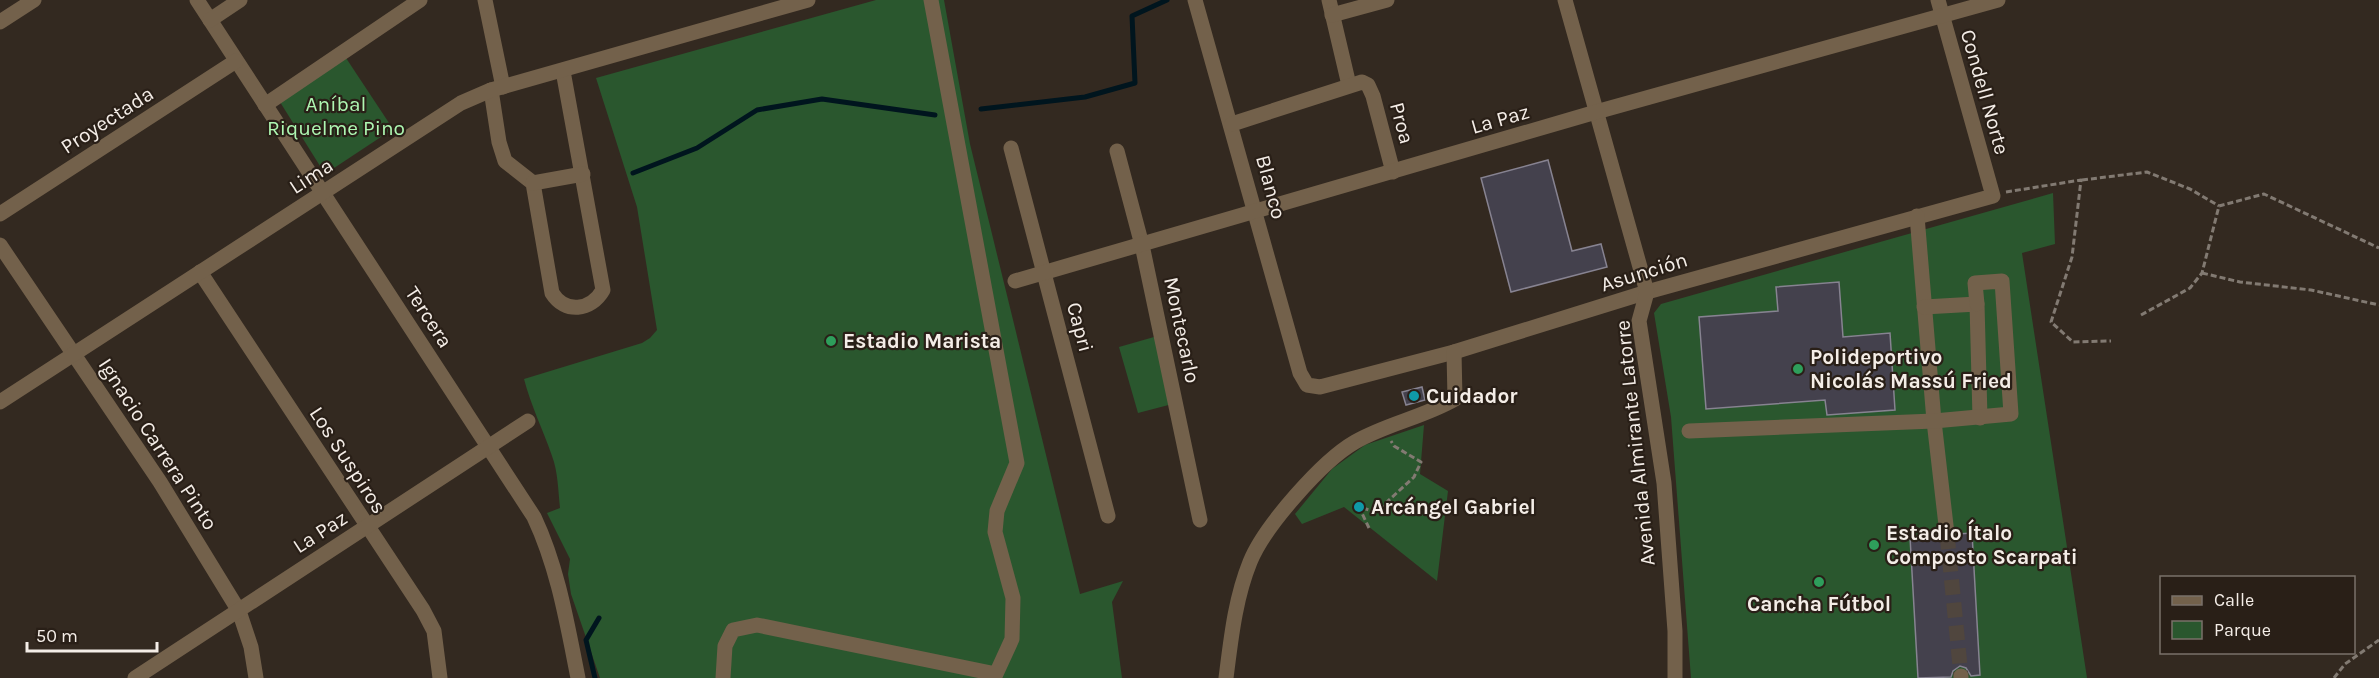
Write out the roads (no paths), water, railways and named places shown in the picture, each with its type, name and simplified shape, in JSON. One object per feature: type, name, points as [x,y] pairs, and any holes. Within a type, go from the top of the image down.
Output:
[{"type":"street","points":[[0,22],[34,0]]},
{"type":"street","name":"Tercera","points":[[197,0],[534,517],[548,546],[578,678]]},
{"type":"street","points":[[210,20],[240,0]]},
{"type":"street","points":[[265,105],[420,0]]},
{"type":"street","points":[[485,0],[497,89],[499,142],[505,161],[532,183],[552,293],[558,303],[567,308],[577,308],[590,305],[598,299],[603,290],[562,70]]},
{"type":"street","name":"Lima","points":[[0,402],[461,103],[497,89],[808,0]]},
{"type":"street","points":[[723,678],[725,646],[733,630],[757,625],[994,676],[1012,639],[1013,598],[995,532],[997,511],[1017,463],[931,0]]},
{"type":"street","name":"Blanco","points":[[1195,0],[1232,124],[1300,373],[1306,385]]},
{"type":"street","points":[[1232,124],[1349,85],[1330,8],[1387,0]]},
{"type":"street","name":"Avenida Almirante Latorre","points":[[1566,0],[1647,292],[1639,321],[1664,483],[1675,678]]},
{"type":"street","name":"Condell Norte","points":[[1938,0],[1993,196]]},
{"type":"street","name":"La Paz","points":[[1015,281],[1596,112],[1998,0]]},
{"type":"street","name":"Proyectada","points":[[0,214],[236,61]]},
{"type":"street","name":"Proa","points":[[1349,85],[1362,82],[1368,85],[1393,172]]},
{"type":"street","name":"Capri","points":[[1011,148],[1108,516]]},
{"type":"street","name":"Montecarlo","points":[[1117,151],[1142,245],[1200,520]]},
{"type":"street","points":[[532,183],[583,174]]},
{"type":"street","name":"Asunción","points":[[1306,385],[1320,387],[1454,352],[1647,292],[1993,196]]},
{"type":"street","points":[[1917,216],[1934,421],[1947,534]]},
{"type":"street","name":"Ignacio Carrera Pinto","points":[[0,245],[160,482],[239,611],[251,647],[256,678]]},
{"type":"street","name":"Los Suspiros","points":[[200,272],[366,527],[423,610],[434,631],[440,678]]},
{"type":"street","points":[[1689,431],[1934,421],[1980,418],[2011,414],[2002,281],[1975,283],[1980,418]]},
{"type":"street","points":[[1924,307],[1977,304]]},
{"type":"street","points":[[1226,678],[1235,613],[1251,560],[1293,499],[1326,464],[1354,443],[1440,408],[1455,399],[1454,352]]},
{"type":"street","name":"La Paz","points":[[135,678],[528,421]]},
{"type":"waterway","points":[[981,109],[1085,97],[1135,83],[1132,16],[1167,0]]},
{"type":"waterway","points":[[633,173],[697,148],[757,110],[822,99],[935,115]]},
{"type":"waterway","points":[[595,678],[586,640],[599,618]]},
{"type":"tunnel","points":[[1947,534],[1961,676]]},
{"type":"place","name":"Estadio Marista","points":[[831,341]]},
{"type":"place","name":"Polideportivo Nicolás Massú Fried","points":[[1798,369]]},
{"type":"place","name":"Cuidador","points":[[1414,396]]},
{"type":"place","name":"Arcángel Gabriel","points":[[1359,507]]},
{"type":"place","name":"Estadio Ítalo Composto Scarpati","points":[[1874,545]]},
{"type":"place","name":"Cancha Fútbol","points":[[1819,582]]},
{"type":"park label","name":"Aníbal Riquelme Pino","points":[[336,116]]}]
